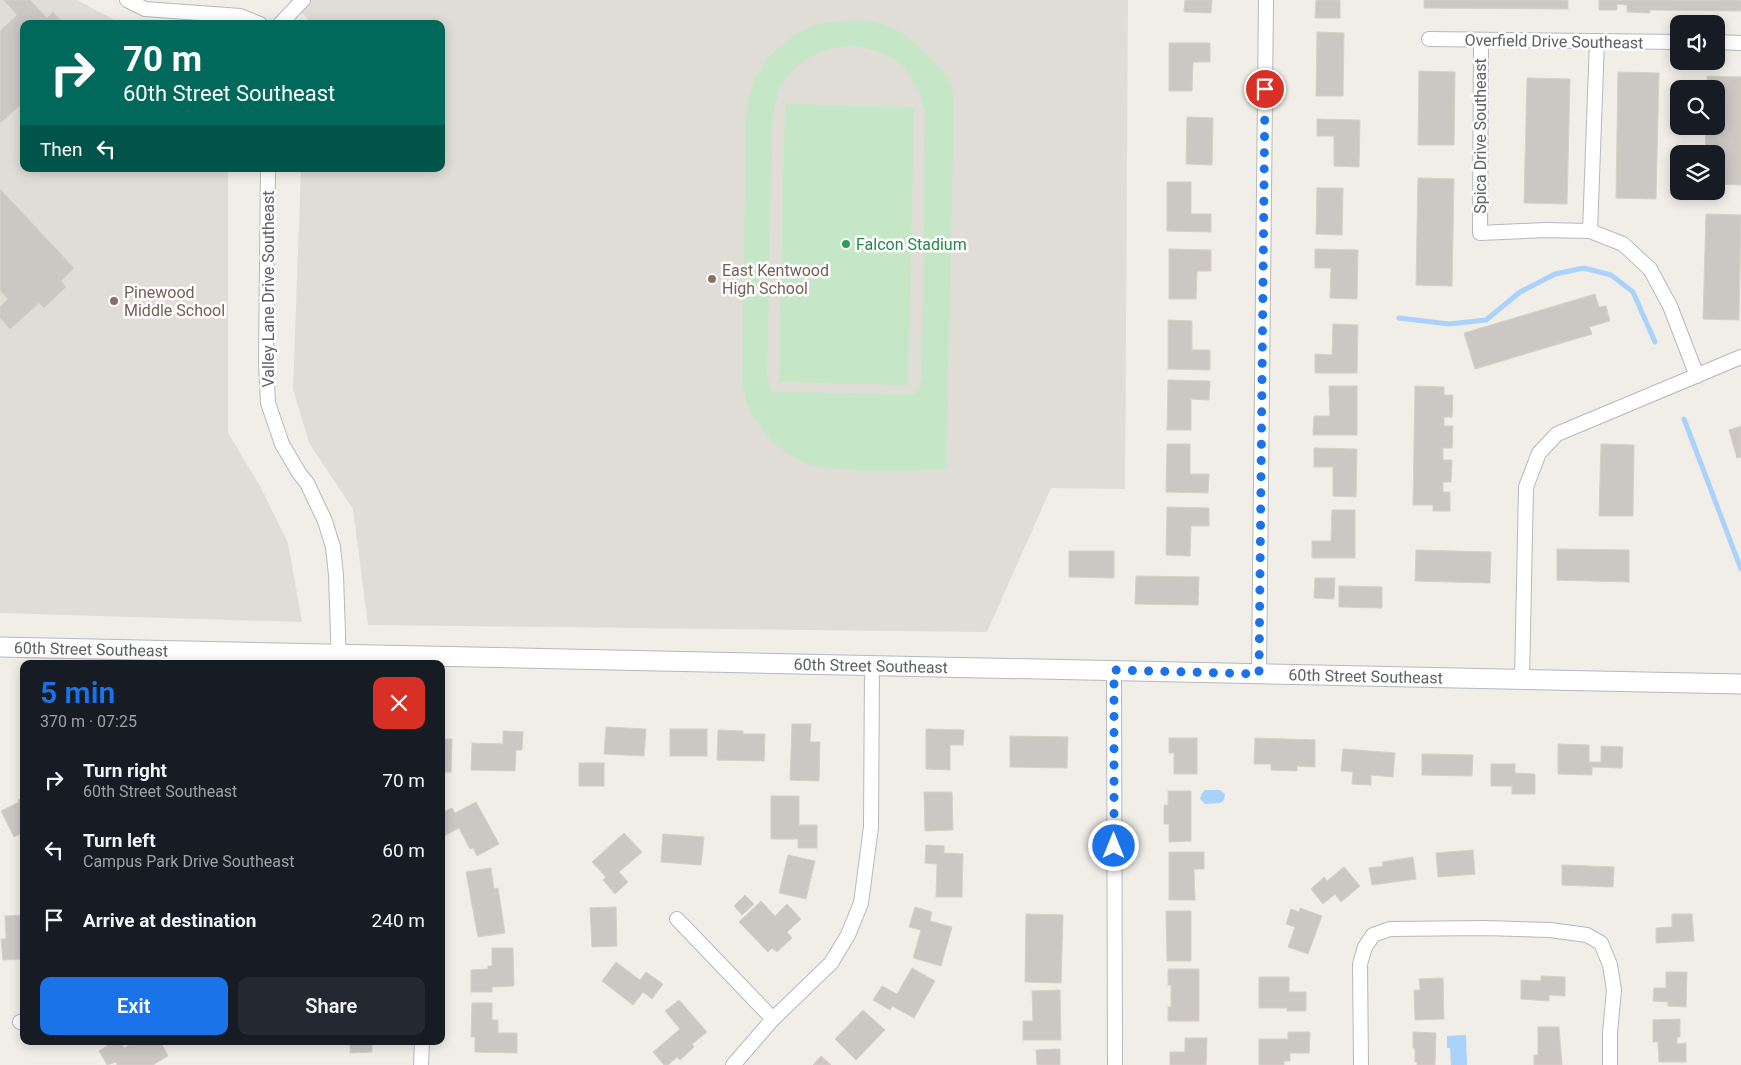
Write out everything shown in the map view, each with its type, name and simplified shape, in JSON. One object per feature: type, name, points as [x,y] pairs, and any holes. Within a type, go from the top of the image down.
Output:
[{"type":"main road","name":"60th Street Southeast","points":[[0,647],[415,660]]},
{"type":"main road","name":"60th Street Southeast","points":[[445,660],[1114,670],[1741,684]]},
{"type":"street","points":[[128,0],[145,9],[240,16],[250,20]]},
{"type":"street","points":[[284,20],[303,0]]},
{"type":"street","points":[[1259,674],[1266,0]]},
{"type":"street","name":"Overfield Drive Southeast","points":[[1428,40],[1670,42]]},
{"type":"street","name":"Spica Drive Southeast","points":[[1481,40],[1480,233],[1544,230],[1590,232],[1623,244],[1650,269],[1670,306],[1697,376]]},
{"type":"street","points":[[1590,232],[1597,41]]},
{"type":"street","points":[[1725,42],[1741,43]]},
{"type":"street","name":"Valley Lane Drive Southeast","points":[[268,172],[266,362],[268,403],[282,444],[307,483],[325,520],[333,546],[339,659]]},
{"type":"street","points":[[1522,679],[1526,487],[1539,453],[1557,434],[1741,357]]},
{"type":"street","points":[[733,1065],[773,1019],[831,963],[848,935],[861,903],[871,827],[872,666]]},
{"type":"street","points":[[1114,670],[1114,1065]]},
{"type":"street","points":[[677,919],[773,1019]]},
{"type":"street","points":[[1360,1065],[1360,964],[1365,947],[1373,935],[1390,929],[1484,928],[1550,930],[1587,935],[1601,943],[1610,965],[1614,990],[1610,1033],[1610,1065]]},
{"type":"street","points":[[421,1065],[422,1045]]},
{"type":"shaded area","name":"Pinewood Middle School","points":[[0,0],[77,0],[114,20],[20,20],[20,172],[228,172],[228,433],[260,486],[288,543],[302,622],[0,613]]},
{"type":"shaded area","name":"East Kentwood High School","points":[[289,0],[1128,0],[1125,489],[1051,488],[987,632],[368,625],[353,509],[309,443],[293,389],[301,172],[445,172],[445,20],[309,20]]},
{"type":"green space","points":[[859,20],[876,22],[895,29],[912,40],[947,75],[954,97],[946,470],[855,471],[804,462],[778,446],[756,422],[747,403],[742,381],[746,123],[748,100],[752,87],[757,75],[774,52],[795,35],[807,28],[820,24]],"holes":[[[852,46],[868,49],[892,58],[901,65],[915,85],[925,112],[922,378],[916,394],[772,392],[767,375],[772,129],[776,100],[784,80],[791,71],[809,58],[830,49],[841,47]]]},
{"type":"green space","name":"Falcon Stadium","points":[[785,104],[914,107],[908,385],[779,382]]},
{"type":"water","points":[[1205,790],[1220,790],[1225,794],[1224,800],[1220,803],[1205,804],[1200,799]]},
{"type":"water","points":[[1466,1035],[1467,1065],[1451,1065],[1450,1048],[1447,1048],[1447,1036]]},
{"type":"building","points":[[4,0],[30,0],[47,18],[53,12],[60,20],[20,20],[20,106],[0,123],[0,31],[17,15]]},
{"type":"building","points":[[1185,0],[1212,0],[1211,13],[1184,12]]},
{"type":"building","points":[[1316,0],[1340,0],[1340,18],[1315,18]]},
{"type":"building","points":[[1424,0],[1568,0],[1568,9],[1424,8]]},
{"type":"building","points":[[1599,0],[1741,0],[1741,11],[1650,10],[1650,13],[1627,12],[1627,5],[1617,4],[1617,10],[1599,10]]},
{"type":"building","points":[[1317,32],[1344,33],[1343,96],[1316,96]]},
{"type":"building","points":[[1169,43],[1210,43],[1210,62],[1193,62],[1192,91],[1169,91]]},
{"type":"building","points":[[1419,71],[1455,72],[1454,145],[1418,145]]},
{"type":"building","points":[[1618,72],[1659,73],[1656,199],[1616,198]]},
{"type":"building","points":[[1707,76],[1741,77],[1741,185],[1725,184],[1725,145],[1705,145],[1706,135],[1725,135],[1725,80],[1707,80]]},
{"type":"building","points":[[1527,78],[1570,79],[1567,204],[1524,203]]},
{"type":"building","points":[[1187,117],[1213,118],[1212,165],[1186,164]]},
{"type":"building","points":[[1317,119],[1360,120],[1359,167],[1334,166],[1334,136],[1317,136]]},
{"type":"building","points":[[1418,178],[1454,179],[1452,286],[1416,285]]},
{"type":"building","points":[[1167,182],[1191,182],[1191,214],[1211,214],[1211,232],[1167,231]]},
{"type":"building","points":[[1317,188],[1343,188],[1342,235],[1316,234]]},
{"type":"building","points":[[0,189],[74,268],[61,281],[66,287],[44,308],[39,303],[10,329],[0,318],[0,307],[8,299],[0,290]]},
{"type":"building","points":[[1706,214],[1741,215],[1739,320],[1703,319]]},
{"type":"building","points":[[1169,249],[1211,250],[1211,271],[1197,271],[1196,299],[1169,299]]},
{"type":"building","points":[[1315,249],[1358,250],[1357,299],[1330,298],[1331,268],[1315,268]]},
{"type":"building","points":[[1595,294],[1599,307],[1606,306],[1610,321],[1589,327],[1592,334],[1475,369],[1464,333]]},
{"type":"building","points":[[1168,320],[1192,321],[1192,350],[1210,350],[1210,370],[1168,369]]},
{"type":"building","points":[[1333,324],[1358,325],[1357,373],[1315,373],[1315,354],[1332,355]]},
{"type":"building","points":[[1168,380],[1210,381],[1209,400],[1191,399],[1191,430],[1167,430]]},
{"type":"building","points":[[1329,386],[1357,386],[1357,435],[1313,435],[1314,416],[1330,416]]},
{"type":"building","points":[[1415,386],[1444,387],[1444,395],[1453,395],[1452,417],[1444,417],[1444,426],[1453,426],[1452,448],[1443,448],[1443,460],[1452,460],[1451,482],[1443,482],[1443,492],[1450,492],[1450,511],[1433,511],[1433,505],[1413,505]]},
{"type":"building","points":[[1741,426],[1741,457],[1737,458],[1729,430]]},
{"type":"building","points":[[1167,444],[1190,444],[1190,474],[1209,474],[1208,493],[1166,492]]},
{"type":"building","points":[[1601,444],[1634,445],[1633,516],[1599,516]]},
{"type":"building","points":[[1314,448],[1357,449],[1356,497],[1333,496],[1333,467],[1314,467]]},
{"type":"building","points":[[1167,507],[1209,508],[1209,526],[1191,526],[1190,556],[1166,555]]},
{"type":"building","points":[[1332,510],[1355,510],[1355,558],[1312,558],[1312,541],[1331,541]]},
{"type":"building","points":[[1557,549],[1629,550],[1629,582],[1557,580]]},
{"type":"building","points":[[1416,550],[1491,552],[1490,583],[1415,581]]},
{"type":"building","points":[[1069,551],[1114,551],[1114,578],[1069,577]]},
{"type":"building","points":[[1136,576],[1199,577],[1198,605],[1135,604]]},
{"type":"building","points":[[1315,578],[1335,578],[1334,599],[1314,598]]},
{"type":"building","points":[[1339,586],[1382,587],[1382,608],[1339,607]]},
{"type":"building","points":[[792,724],[811,724],[810,742],[820,742],[819,781],[790,780]]},
{"type":"building","points":[[606,727],[646,729],[644,756],[604,754]]},
{"type":"building","points":[[670,729],[707,729],[707,756],[670,756]]},
{"type":"building","points":[[926,729],[964,730],[963,745],[950,745],[950,770],[926,769]]},
{"type":"building","points":[[718,730],[743,731],[743,734],[765,734],[764,761],[717,760]]},
{"type":"building","points":[[503,731],[523,732],[522,750],[516,750],[515,771],[471,770],[472,743],[503,744]]},
{"type":"building","points":[[1010,736],[1068,737],[1067,768],[1010,767]]},
{"type":"building","points":[[1169,738],[1197,738],[1197,774],[1174,774],[1174,753],[1169,753]]},
{"type":"building","points":[[1255,738],[1315,740],[1315,767],[1297,766],[1297,771],[1271,770],[1271,764],[1254,764]]},
{"type":"building","points":[[445,739],[452,739],[451,772],[445,772]]},
{"type":"building","points":[[1558,744],[1589,745],[1589,762],[1601,762],[1601,746],[1623,747],[1622,768],[1592,767],[1592,775],[1558,774]]},
{"type":"building","points":[[1343,749],[1395,753],[1393,777],[1371,775],[1371,785],[1352,784],[1353,772],[1341,771]]},
{"type":"building","points":[[1422,754],[1473,755],[1472,776],[1422,775]]},
{"type":"building","points":[[579,763],[604,763],[604,786],[579,786]]},
{"type":"building","points":[[1491,764],[1515,764],[1515,773],[1535,774],[1535,794],[1512,794],[1512,786],[1491,786]]},
{"type":"building","points":[[1168,791],[1191,791],[1191,841],[1169,842],[1169,824],[1164,824],[1164,805],[1168,805]]},
{"type":"building","points":[[924,792],[952,792],[953,830],[925,831]]},
{"type":"building","points":[[771,796],[799,796],[799,825],[817,825],[817,848],[798,848],[798,839],[771,839]]},
{"type":"building","points":[[20,799],[20,834],[14,837],[1,811],[19,802],[18,800]]},
{"type":"building","points":[[476,802],[499,844],[477,856],[473,848],[470,849],[459,828],[445,835],[445,811],[452,808],[455,813]]},
{"type":"building","points":[[624,833],[642,852],[619,872],[628,882],[615,894],[603,880],[606,877],[592,862]]},
{"type":"building","points":[[663,834],[704,837],[701,865],[661,862]]},
{"type":"building","points":[[926,845],[944,846],[944,853],[963,854],[962,897],[936,897],[937,864],[925,863]]},
{"type":"building","points":[[1473,850],[1475,874],[1438,877],[1436,853]]},
{"type":"building","points":[[1169,852],[1204,852],[1204,869],[1194,869],[1195,900],[1169,900]]},
{"type":"building","points":[[788,855],[815,861],[806,899],[779,893]]},
{"type":"building","points":[[1413,857],[1416,879],[1372,885],[1369,868],[1383,866],[1382,862]]},
{"type":"building","points":[[1562,865],[1614,867],[1613,887],[1562,885]]},
{"type":"building","points":[[1344,867],[1360,886],[1341,902],[1335,894],[1323,904],[1311,889],[1324,877],[1327,881]]},
{"type":"building","points":[[491,868],[494,889],[498,888],[505,933],[478,937],[466,872]]},
{"type":"building","points":[[745,895],[754,904],[742,915],[734,906]]},
{"type":"building","points":[[761,901],[775,916],[787,904],[801,919],[787,932],[792,938],[777,952],[772,948],[768,952],[739,922]]},
{"type":"building","points":[[616,907],[617,946],[592,947],[590,908]]},
{"type":"building","points":[[915,907],[932,912],[930,921],[952,927],[941,966],[913,958],[921,930],[909,927]]},
{"type":"building","points":[[1300,908],[1322,916],[1308,954],[1288,947],[1295,927],[1286,924],[1291,909],[1299,912]]},
{"type":"building","points":[[1166,911],[1191,911],[1191,961],[1167,961]]},
{"type":"building","points":[[1026,914],[1063,915],[1061,983],[1025,982]]},
{"type":"building","points":[[1672,914],[1692,914],[1694,941],[1656,943],[1656,928],[1672,927]]},
{"type":"building","points":[[20,915],[20,959],[3,960],[1,939],[6,939],[5,916]]},
{"type":"building","points":[[492,948],[513,948],[514,986],[492,987],[492,992],[471,992],[471,970],[488,969],[488,966],[492,966]]},
{"type":"building","points":[[616,962],[640,980],[646,972],[663,984],[652,999],[643,992],[633,1005],[602,981]]},
{"type":"building","points":[[912,968],[935,981],[914,1018],[892,1006],[890,1010],[873,1000],[882,986],[897,994]]},
{"type":"building","points":[[1168,969],[1199,969],[1199,1021],[1168,1021],[1168,1007],[1171,1007],[1171,985],[1168,985]]},
{"type":"building","points":[[1666,972],[1687,972],[1686,1007],[1668,1006],[1668,1002],[1653,1001],[1654,988],[1666,988]]},
{"type":"building","points":[[1541,976],[1565,977],[1565,996],[1549,995],[1549,1001],[1521,999],[1521,980],[1541,981]]},
{"type":"building","points":[[1259,977],[1289,977],[1289,992],[1306,992],[1306,1011],[1287,1011],[1287,1008],[1259,1008]]},
{"type":"building","points":[[1443,978],[1444,1019],[1415,1020],[1414,990],[1420,990],[1419,979]]},
{"type":"building","points":[[1060,990],[1061,1040],[1023,1040],[1023,1021],[1033,1021],[1032,991]]},
{"type":"building","points":[[679,1000],[707,1032],[692,1044],[694,1047],[680,1060],[677,1057],[668,1065],[664,1065],[653,1052],[680,1029],[665,1011]]},
{"type":"building","points":[[472,1003],[492,1003],[492,1020],[498,1020],[498,1033],[517,1033],[517,1053],[475,1052],[475,1037],[471,1037]]},
{"type":"building","points":[[863,1010],[885,1030],[856,1060],[835,1039]]},
{"type":"building","points":[[1680,1019],[1680,1037],[1677,1037],[1677,1044],[1686,1043],[1686,1062],[1659,1062],[1658,1042],[1653,1042],[1653,1020]]},
{"type":"building","points":[[1538,1027],[1559,1027],[1562,1065],[1534,1065],[1534,1055],[1538,1055]]},
{"type":"building","points":[[1288,1032],[1310,1032],[1309,1053],[1290,1053],[1290,1061],[1284,1061],[1284,1065],[1259,1065],[1259,1039],[1288,1039]]},
{"type":"building","points":[[1413,1032],[1436,1033],[1435,1065],[1417,1065],[1417,1062],[1415,1062]]},
{"type":"building","points":[[1185,1038],[1207,1038],[1206,1065],[1170,1065],[1170,1052],[1185,1052]]},
{"type":"building","points":[[109,1045],[122,1045],[124,1048],[129,1045],[162,1045],[168,1056],[153,1065],[117,1065],[116,1062],[107,1065],[99,1051]]},
{"type":"building","points":[[350,1045],[372,1045],[372,1052],[350,1053]]},
{"type":"building","points":[[1060,1049],[1060,1065],[1037,1065],[1036,1050]]},
{"type":"building","points":[[821,1056],[831,1065],[813,1065]]},
{"type":"waterway","points":[[1399,318],[1449,324],[1486,320],[1520,292],[1555,274],[1584,268],[1611,275],[1633,292],[1655,342]]},
{"type":"waterway","points":[[1684,419],[1741,569]]},
{"type":"place","name":"Falcon Stadium","points":[[846,244]]},
{"type":"place","name":"East Kentwood High School","points":[[712,279]]},
{"type":"place","name":"Pinewood Middle School","points":[[114,301]]},
{"type":"route","points":[[1114,846],[1114,670],[1259,674],[1265,89]]}]
